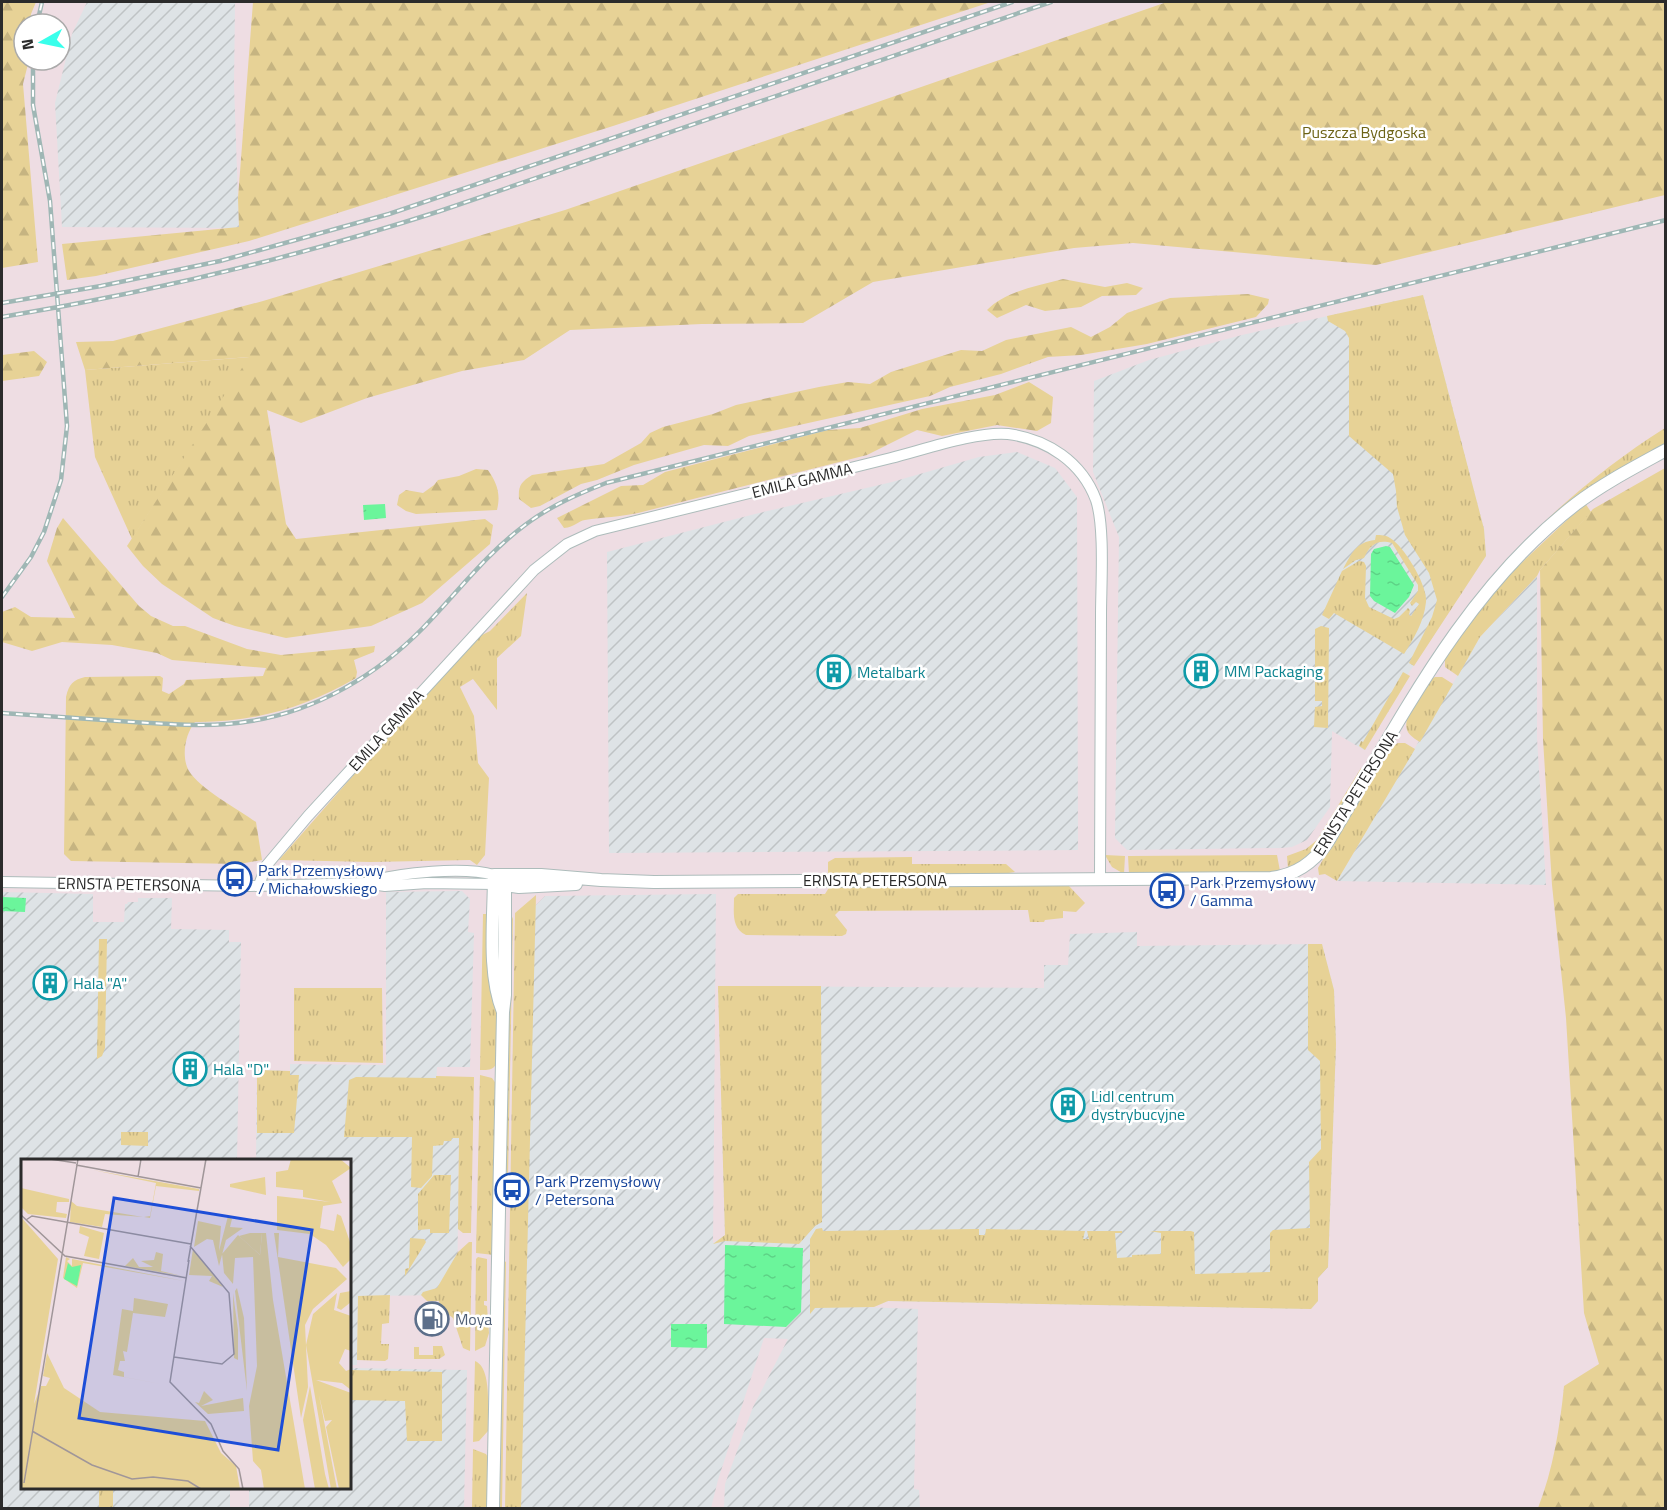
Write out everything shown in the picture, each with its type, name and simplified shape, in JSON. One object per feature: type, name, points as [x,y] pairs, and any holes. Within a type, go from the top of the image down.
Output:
[{"type":"street","name":"EMILA GAMMA","points":[[260,885],[266,866],[328,794],[534,570],[567,544],[595,531],[962,440],[1006,434],[1040,442],[1069,460],[1084,478],[1096,501],[1101,567],[1100,879]]},
{"type":"street","name":"ERNSTA PETERSONA","points":[[2,882],[260,885],[365,883],[385,886],[561,876],[601,880],[1100,879],[1271,878],[1293,873],[1308,865],[1327,843],[1446,646],[1473,608],[1501,575],[1576,504],[1610,481],[1665,450]]},
{"type":"street","points":[[494,1509],[505,994],[500,879]]},
{"type":"shaded area","points":[[87,2],[235,2],[234,85],[239,228],[62,227],[55,103],[63,72],[72,72],[72,34]]},
{"type":"shaded area","points":[[1423,295],[1484,529],[1486,556],[1410,671],[1364,750],[1332,731],[1330,807],[1307,840],[1292,847],[1281,848],[1127,850],[1115,838],[1119,537],[1093,472],[1094,381],[1149,360],[1242,335]]},
{"type":"shaded area","points":[[1017,452],[1055,468],[1077,497],[1078,850],[609,853],[607,552],[892,482],[979,457]]},
{"type":"shaded area","points":[[1537,576],[1537,738],[1546,885],[1337,881],[1480,637]]},
{"type":"shaded area","points":[[462,891],[470,899],[468,932],[474,933],[470,1067],[437,1067],[436,1089],[459,1138],[457,1295],[358,1296],[357,1365],[351,1365],[351,1159],[256,1159],[257,1070],[290,1071],[290,1064],[386,1065],[386,892]]},
{"type":"shaded area","points":[[2,892],[93,894],[93,922],[124,922],[125,904],[138,902],[138,898],[172,898],[171,929],[229,930],[229,942],[241,942],[237,1159],[21,1159],[21,1489],[230,1489],[230,1508],[2,1508]]},
{"type":"shaded area","points":[[716,894],[713,1243],[725,1235],[718,986],[1044,988],[1044,965],[1068,965],[1070,934],[1137,932],[1137,946],[1322,944],[1334,990],[1336,1044],[1328,1267],[1318,1278],[1318,1301],[1311,1309],[888,1301],[874,1307],[860,1307],[918,1309],[914,1489],[919,1490],[920,1508],[724,1508],[725,1484],[753,1407],[788,1339],[764,1338],[711,1508],[521,1508],[531,910],[545,896]]},
{"type":"shaded area","points":[[351,1368],[467,1370],[464,1508],[249,1508],[249,1489],[351,1489]]},
{"type":"green space","points":[[2,2],[36,2],[32,12],[12,12],[12,72],[26,72],[23,84],[38,262],[2,268]]},
{"type":"green space","points":[[253,2],[991,2],[613,126],[249,241],[96,276],[67,280],[62,244],[239,227],[238,198]]},
{"type":"green space","name":"Puszcza Bydgoska","points":[[1167,2],[1665,2],[1665,195],[1376,265],[1133,243],[1074,248],[873,282],[803,323],[702,324],[570,330],[524,360],[462,371],[367,398],[301,423],[267,410],[286,524],[296,539],[485,519],[493,525],[490,544],[422,603],[371,626],[286,638],[235,626],[213,618],[162,584],[127,546],[249,357],[85,370],[76,342],[113,341],[263,301],[565,210]]},
{"type":"green space","points":[[1063,279],[1105,287],[1127,283],[1143,288],[1136,295],[1102,296],[1081,307],[1045,311],[1026,305],[997,318],[987,310],[1003,298]]},
{"type":"green space","points":[[1248,294],[1269,299],[1268,304],[1256,317],[1147,344],[1081,355],[1048,357],[1001,374],[950,387],[930,396],[749,436],[728,446],[704,445],[634,465],[581,484],[540,506],[531,508],[519,499],[521,485],[532,475],[604,464],[641,443],[650,433],[663,427],[713,414],[736,405],[848,382],[870,384],[891,372],[961,350],[982,351],[1006,340],[1071,327],[1091,337],[1110,327],[1127,313],[1170,298]]},
{"type":"green space","points":[[1423,295],[1484,529],[1486,556],[1414,666],[1409,663],[1432,617],[1437,600],[1429,573],[1405,535],[1397,507],[1393,474],[1349,436],[1349,338],[1345,331],[1328,321],[1327,316]]},
{"type":"green space","points":[[34,351],[47,362],[39,376],[2,381],[2,355]]},
{"type":"green space","points":[[250,357],[132,539],[95,457],[85,370]]},
{"type":"green space","points":[[1029,382],[1053,397],[1051,423],[1037,431],[997,425],[942,436],[917,430],[867,455],[638,513],[585,520],[564,528],[557,518],[621,486],[643,485],[665,472],[828,430],[860,428],[922,409],[995,395]]},
{"type":"green space","points":[[1665,428],[1665,444],[1603,480],[1504,566],[1503,563],[1560,507],[1621,458]]},
{"type":"green space","points":[[1665,468],[1665,1508],[1538,1508],[1555,1448],[1564,1386],[1599,1364],[1584,1313],[1566,1018],[1552,885],[1543,739],[1540,570],[1593,509]]},
{"type":"green space","points":[[476,469],[488,470],[494,479],[498,494],[497,510],[416,514],[397,505],[399,495],[406,490],[423,493],[438,480],[459,476]]},
{"type":"green space","points":[[1585,503],[1591,512],[1537,576],[1480,637],[1458,676],[1445,667],[1445,656],[1497,586]]},
{"type":"green space","points":[[63,518],[139,606],[151,616],[173,626],[185,626],[247,649],[281,655],[375,646],[374,652],[354,660],[356,678],[318,697],[299,705],[258,716],[216,722],[195,722],[192,727],[185,753],[189,771],[210,791],[256,822],[262,860],[239,864],[71,861],[64,854],[66,697],[72,683],[85,677],[160,676],[163,678],[162,691],[169,694],[184,684],[186,680],[263,676],[266,668],[172,660],[157,653],[112,645],[62,642],[32,651],[2,642],[2,612],[15,607],[31,617],[75,618],[47,561],[57,528]]},
{"type":"green space","points":[[1376,535],[1388,537],[1402,549],[1414,567],[1426,595],[1421,623],[1404,654],[1334,613],[1329,619],[1322,615],[1342,571],[1359,561],[1364,562],[1366,566],[1365,598],[1369,607],[1394,619],[1408,608],[1411,616],[1419,604],[1416,602],[1412,606],[1410,603],[1418,591],[1418,585],[1392,543],[1375,544],[1364,558],[1356,560],[1343,569],[1355,549],[1363,543],[1375,540]]},
{"type":"green space","points":[[527,593],[521,636],[497,658],[497,710],[473,679],[460,687],[474,716],[478,763],[489,778],[485,855],[477,865],[470,860],[371,862],[279,860],[472,640],[490,631]]},
{"type":"green space","points":[[1321,626],[1329,628],[1328,728],[1314,727],[1315,707],[1322,706],[1322,701],[1315,701],[1315,629]]},
{"type":"green space","points":[[1403,672],[1410,676],[1365,750],[1359,746],[1361,741],[1363,742]]},
{"type":"green space","points":[[1435,677],[1442,677],[1453,684],[1420,742],[1409,733],[1406,727],[1407,719]]},
{"type":"green space","points":[[1398,743],[1405,743],[1415,749],[1337,881],[1325,874],[1319,875],[1318,868],[1387,750]]},
{"type":"green space","points":[[1361,768],[1362,772],[1321,842],[1305,860],[1288,869],[1287,856],[1306,849],[1317,840]]},
{"type":"green space","points":[[1105,855],[1125,856],[1124,874],[1112,867]]},
{"type":"green space","points":[[1277,855],[1280,871],[1129,874],[1128,856]]},
{"type":"green space","points":[[912,857],[912,864],[1006,864],[1015,872],[996,875],[828,876],[828,862],[835,858]]},
{"type":"green space","points":[[830,886],[1069,886],[1085,903],[1076,912],[1063,911],[1063,918],[1044,922],[1030,922],[1028,910],[839,911],[835,915],[847,930],[842,936],[746,935],[736,924],[734,898],[738,894],[825,894]]},
{"type":"green space","points":[[536,895],[521,1508],[505,1508],[515,913]]},
{"type":"green space","points":[[483,914],[491,914],[491,957],[498,1056],[495,1066],[491,1069],[480,1070]]},
{"type":"green space","points":[[511,914],[513,919],[508,1176],[505,1164]]},
{"type":"green space","points":[[99,939],[107,939],[105,1048],[102,1056],[97,1059]]},
{"type":"green space","points":[[1308,944],[1322,944],[1334,990],[1336,1044],[1328,1267],[1318,1278],[1318,1301],[1311,1309],[888,1301],[874,1307],[815,1308],[810,1314],[810,1239],[816,1229],[822,1228],[823,1231],[979,1229],[979,1235],[985,1235],[986,1229],[1085,1231],[1083,1239],[1089,1239],[1087,1231],[1122,1231],[1122,1233],[1115,1233],[1117,1258],[1161,1254],[1161,1233],[1150,1231],[1191,1231],[1194,1232],[1195,1274],[1270,1272],[1270,1233],[1273,1230],[1310,1228],[1309,1162],[1321,1149],[1320,1061],[1308,1050]]},
{"type":"green space","points":[[718,986],[821,986],[822,1222],[815,1226],[799,1244],[725,1241],[713,1244],[725,1235]]},
{"type":"green space","points":[[294,988],[382,988],[383,1063],[294,1061]]},
{"type":"green space","points":[[257,1070],[290,1071],[290,1075],[299,1075],[294,1133],[257,1133]]},
{"type":"green space","points":[[480,1075],[492,1078],[497,1085],[494,1255],[476,1253]]},
{"type":"green space","points":[[436,1076],[474,1077],[471,1233],[463,1233],[458,1229],[459,1138],[452,1138],[451,1141],[444,1141],[443,1145],[433,1146],[432,1176],[421,1188],[411,1187],[412,1137],[344,1137],[349,1080],[356,1077],[436,1078]]},
{"type":"green space","points":[[121,1132],[148,1132],[148,1146],[121,1145]]},
{"type":"green space","points":[[434,1175],[451,1175],[449,1233],[430,1233],[430,1229],[418,1230],[418,1194]]},
{"type":"green space","points":[[410,1238],[424,1239],[426,1242],[405,1276],[405,1269],[409,1268]]},
{"type":"green space","points":[[472,1242],[470,1351],[463,1348],[453,1318],[440,1308],[439,1301],[427,1301],[421,1295],[423,1292],[437,1288],[458,1252]]},
{"type":"green space","points":[[478,1257],[487,1259],[487,1301],[484,1301],[484,1305],[487,1306],[489,1333],[485,1346],[475,1351],[476,1259]]},
{"type":"green space","points":[[503,1260],[506,1262],[502,1508],[498,1508]]},
{"type":"green space","points":[[390,1295],[389,1323],[382,1324],[381,1344],[389,1344],[388,1359],[385,1361],[357,1360],[358,1296]]},
{"type":"green space","points":[[433,1346],[442,1346],[445,1355],[439,1359],[414,1359],[414,1347],[419,1347],[419,1355],[433,1355]]},
{"type":"green space","points":[[475,1361],[481,1365],[487,1382],[488,1431],[479,1441],[473,1442]]},
{"type":"green space","points":[[351,1370],[442,1372],[442,1441],[407,1441],[405,1401],[351,1400]]},
{"type":"green space","points":[[473,1449],[486,1454],[490,1461],[489,1508],[472,1508]]},
{"type":"green space","points":[[99,1489],[113,1489],[113,1508],[99,1508]]},
{"type":"water","points":[[385,504],[386,518],[364,520],[363,505]]},
{"type":"water","points":[[1390,547],[1414,585],[1409,597],[1395,613],[1374,601],[1370,596],[1371,554],[1374,549]]},
{"type":"water","points":[[2,897],[26,898],[25,912],[2,911]]},
{"type":"water","points":[[725,1245],[803,1248],[801,1312],[786,1327],[724,1324]]},
{"type":"water","points":[[671,1324],[707,1324],[707,1348],[671,1347]]},
{"type":"railway","points":[[40,12],[42,2]]},
{"type":"railway","points":[[2,303],[101,286],[220,261],[389,214],[1012,2]]},
{"type":"railway","points":[[2,317],[168,285],[277,259],[385,228],[1051,2]]},
{"type":"railway","points":[[2,597],[31,557],[44,532],[61,480],[67,426],[50,201],[33,105],[33,72]]},
{"type":"railway","points":[[2,713],[192,725],[251,721],[299,709],[344,688],[386,661],[423,628],[511,536],[535,518],[554,506],[606,483],[1666,220]]},
{"type":"place","name":"MM Packaging","points":[[1201,671]]},
{"type":"place","name":"Metalbark","points":[[834,672]]},
{"type":"place","name":"Park Przemysłowy / Michałowskiego","points":[[235,879]]},
{"type":"place","name":"Park Przemysłowy / Gamma","points":[[1167,891]]},
{"type":"place","name":"Hala \"A\"","points":[[50,983]]},
{"type":"place","name":"Hala \"D\"","points":[[190,1069]]},
{"type":"place","name":"Lidl centrum dystrybucyjne","points":[[1068,1105]]},
{"type":"place","name":"Park Przemysłowy / Petersona","points":[[512,1190]]},
{"type":"place","name":"Moya","points":[[432,1319]]}]
